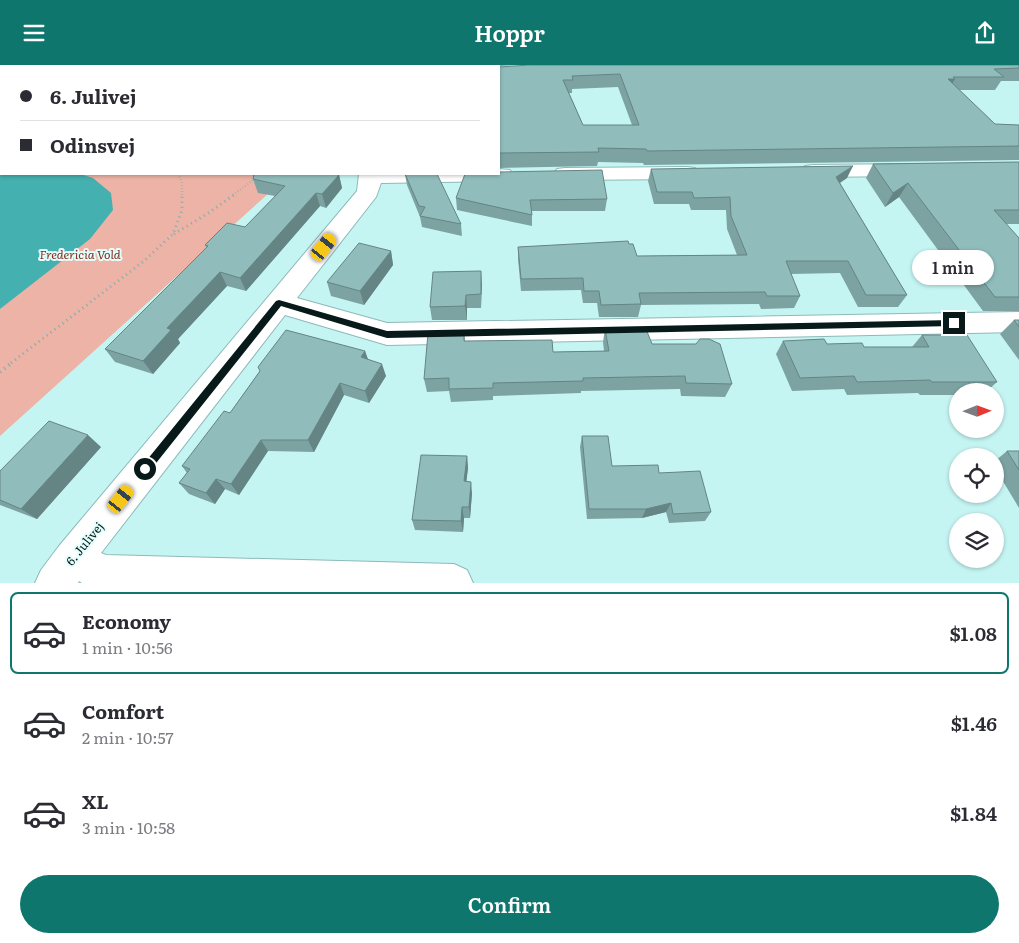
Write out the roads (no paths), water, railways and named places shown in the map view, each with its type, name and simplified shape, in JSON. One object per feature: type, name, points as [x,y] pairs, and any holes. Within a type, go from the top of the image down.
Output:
[{"type":"street","points":[[789,171],[926,170]]},
{"type":"street","points":[[371,175],[709,172]]},
{"type":"street","name":"6. Julivej","points":[[63,571],[368,192],[371,175]]},
{"type":"street","points":[[279,303],[387,335],[1019,322]]},
{"type":"street","points":[[63,571],[105,574],[454,583]]},
{"type":"water","points":[[0,175],[83,175],[93,178],[111,193],[113,210],[90,239],[0,309]]},
{"type":"park label","name":"Fredericia Vold","points":[[80,255]]}]
